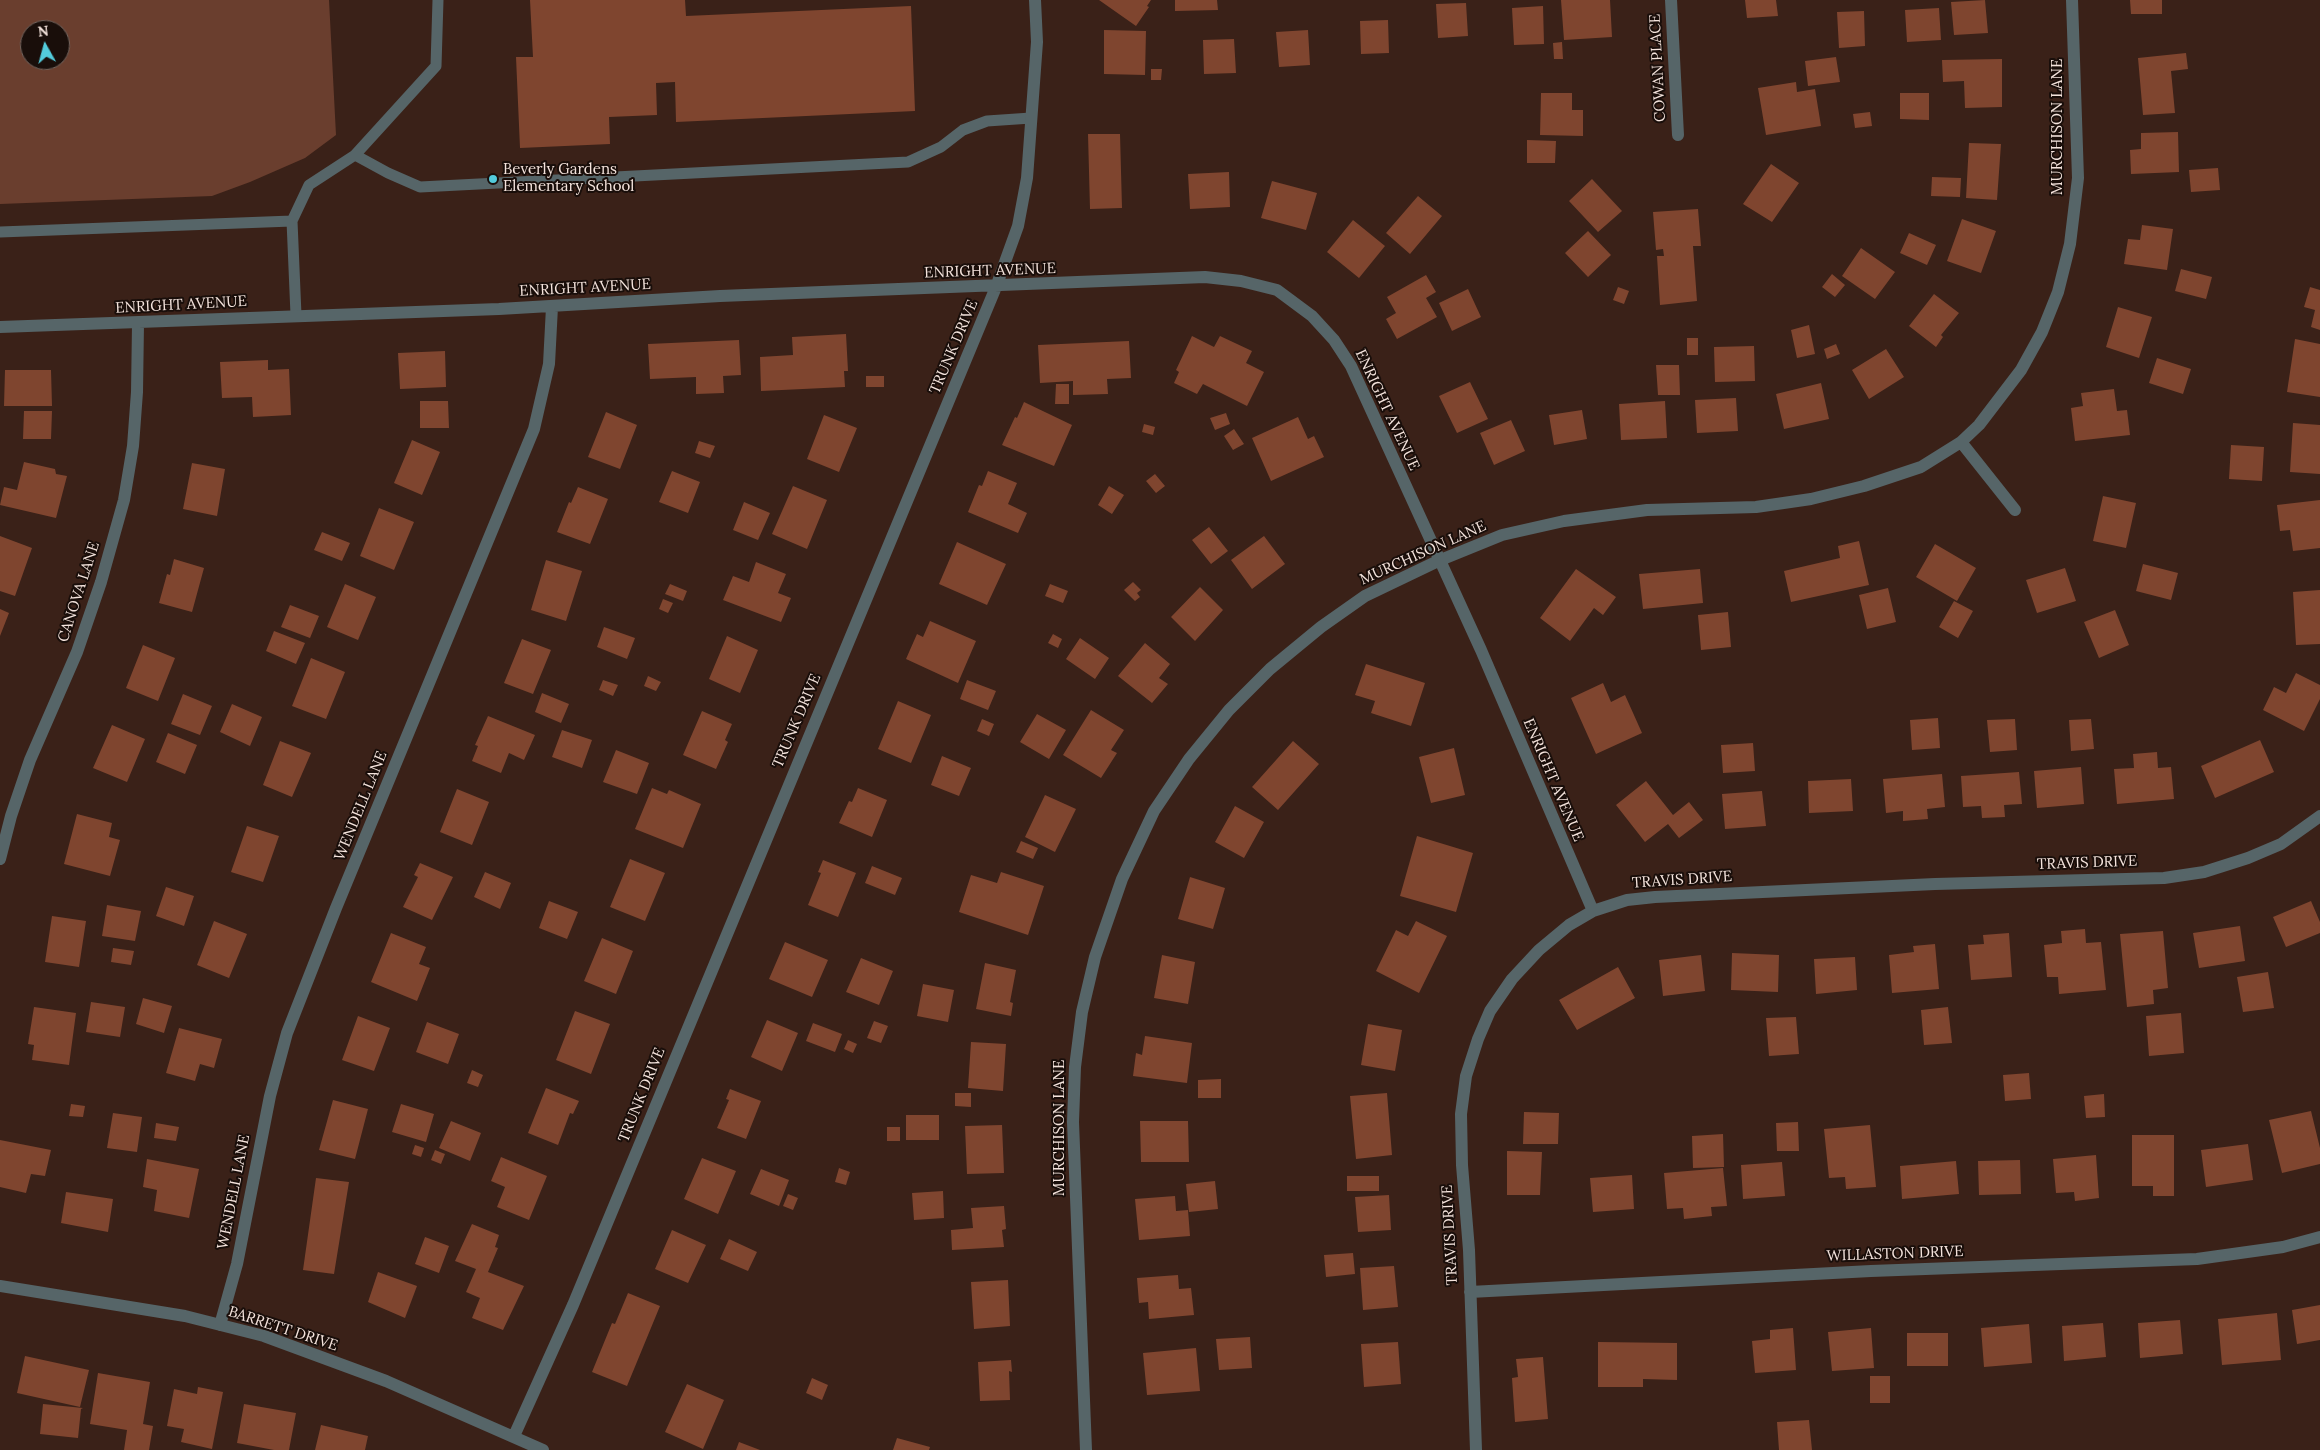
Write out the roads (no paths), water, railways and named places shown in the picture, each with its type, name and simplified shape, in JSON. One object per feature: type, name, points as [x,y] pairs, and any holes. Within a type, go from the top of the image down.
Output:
[{"type":"street","name":"TRUNK DRIVE","points":[[514,1436],[573,1305],[996,287],[1018,226],[1027,178],[1037,42],[1035,0]]},
{"type":"street","name":"COWAN PLACE","points":[[1671,0],[1678,135]]},
{"type":"street","name":"MURCHISON LANE","points":[[1086,1450],[1074,1122],[1075,1067],[1082,1012],[1095,957],[1122,879],[1154,811],[1189,759],[1229,710],[1270,669],[1321,627],[1365,596],[1438,561],[1502,535],[1564,521],[1647,510],[1756,506],[1811,499],[1864,486],[1921,467],[1961,442],[1979,425],[2020,370],[2042,332],[2058,292],[2070,244],[2078,178],[2072,0]]},
{"type":"street","name":"ENRIGHT AVENUE","points":[[0,327],[138,324],[296,315],[552,307],[720,296],[1205,278],[1241,281],[1277,290],[1312,316],[1334,340],[1351,366],[1438,561],[1481,650],[1593,911]]},
{"type":"street","name":"WENDELL LANE","points":[[220,1325],[237,1264],[270,1096],[288,1033],[344,890],[534,429],[549,364],[552,307]]},
{"type":"street","name":"CANOVA LANE","points":[[0,859],[11,816],[30,760],[76,652],[101,582],[124,500],[134,446],[138,392],[138,324]]},
{"type":"street","points":[[1961,442],[2015,510]]},
{"type":"street","name":"TRAVIS DRIVE","points":[[1476,1450],[1461,1114],[1466,1076],[1478,1039],[1490,1012],[1512,979],[1539,950],[1569,925],[1593,911],[1627,900],[1655,897],[1935,884],[2164,878],[2204,872],[2248,858],[2281,844],[2320,816]]},
{"type":"street","name":"WILLASTON DRIVE","points":[[1470,1292],[1870,1271],[2197,1258],[2283,1247],[2320,1237]]},
{"type":"street","name":"BARRETT DRIVE","points":[[0,1286],[185,1316],[264,1336],[386,1381],[543,1450]]},
{"type":"lane","points":[[296,315],[292,221],[309,186],[355,155],[436,66],[438,0]]},
{"type":"lane","points":[[355,155],[388,173],[420,186],[908,162],[941,147],[963,130],[987,121],[1031,118]]},
{"type":"lane","points":[[0,232],[292,221]]},
{"type":"place","name":"Beverly Gardens Elementary School","points":[[493,179]]}]
